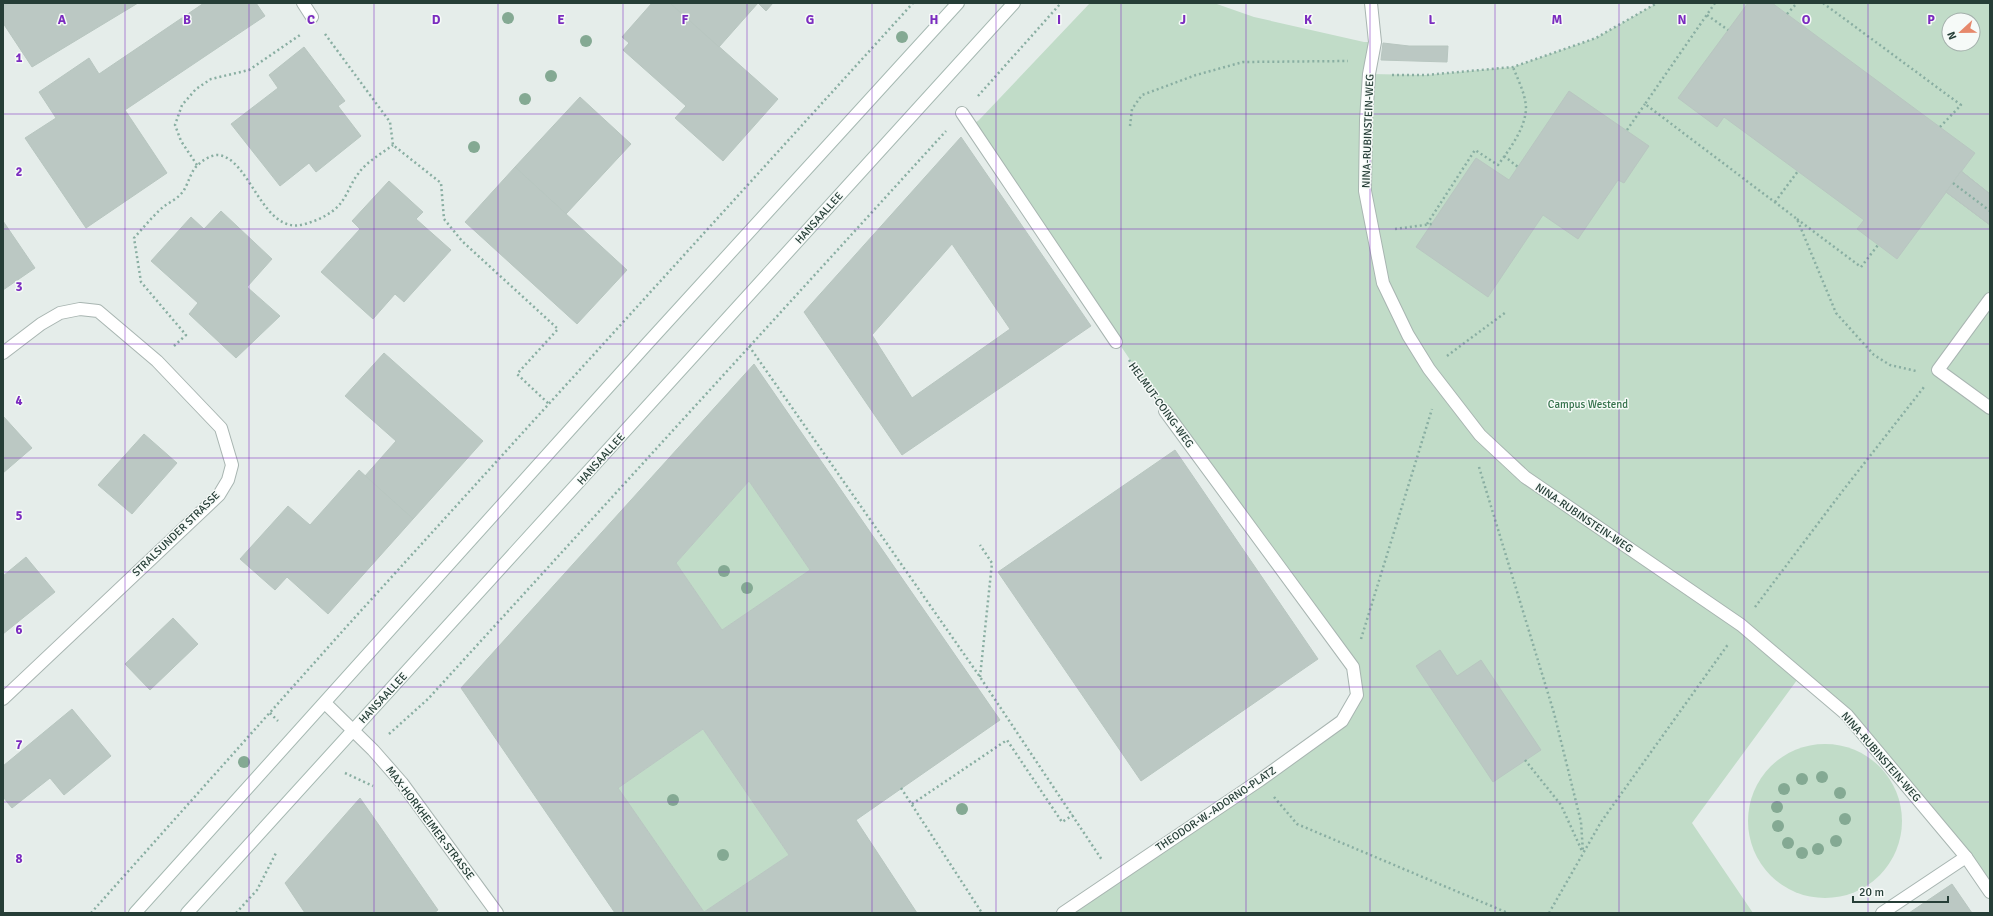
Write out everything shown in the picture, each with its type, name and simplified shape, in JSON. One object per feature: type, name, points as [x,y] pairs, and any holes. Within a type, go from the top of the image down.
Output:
[{"type":"main road","points":[[303,3],[314,20]]},
{"type":"main road","points":[[135,913],[646,345],[958,3]]},
{"type":"main road","name":"HANSAALLEE","points":[[188,913],[1014,3]]},
{"type":"main road","name":"NINA-RUBINSTEIN-WEG","points":[[1371,3],[1375,42],[1368,74],[1366,120],[1366,191],[1383,283],[1408,335],[1429,369],[1480,435],[1524,477],[1741,625],[1846,715],[1966,857],[1990,892]]},
{"type":"main road","points":[[962,113],[1116,342]]},
{"type":"main road","points":[[1990,299],[1938,370],[1990,408]]},
{"type":"main road","name":"STRALSUNDER STRASSE","points":[[3,353],[41,324],[60,313],[80,309],[98,311],[157,361],[221,428],[232,465],[228,480],[219,495],[3,699]]},
{"type":"main road","name":"HELMUT-COING-WEG","points":[[1165,411],[1353,667],[1357,695]]},
{"type":"main road","name":"THEODOR-W.-ADORNO-PLATZ","points":[[1063,913],[1114,877],[1260,780],[1342,721],[1357,695]]},
{"type":"main road","name":"MAX-HORKHEIMER-STRASSE","points":[[325,703],[353,730],[402,782],[497,913]]},
{"type":"main road","points":[[1882,913],[1966,857]]},
{"type":"path","points":[[91,913],[549,404],[913,3]]},
{"type":"path","points":[[428,699],[1061,3]]},
{"type":"path","points":[[1368,74],[1426,75],[1513,67],[1596,38],[1658,3]]},
{"type":"path","points":[[1626,130],[1715,3]]},
{"type":"path","points":[[1787,14],[1797,3]]},
{"type":"path","points":[[1823,3],[1961,105],[1940,127]]},
{"type":"path","points":[[1708,15],[1728,30]]},
{"type":"path","points":[[197,165],[180,141],[175,125],[182,105],[186,100],[196,89],[211,79],[248,70],[314,20],[390,122],[393,145],[441,183],[444,219],[462,241],[558,329],[517,374],[549,404]]},
{"type":"path","points":[[1130,126],[1132,109],[1142,95],[1196,74],[1243,62],[1371,62]]},
{"type":"path","points":[[1427,224],[1475,150],[1498,165],[1524,122],[1526,108],[1524,96],[1513,67]]},
{"type":"path","points":[[1645,104],[1796,219],[1862,267],[1878,245]]},
{"type":"path","points":[[157,361],[186,335],[141,282],[134,238],[184,189],[197,165],[206,158],[218,155],[232,162],[242,172],[267,208],[278,218],[290,224],[304,225],[330,214],[339,206],[358,173],[393,145]]},
{"type":"path","points":[[1504,156],[1518,167]]},
{"type":"path","points":[[1775,202],[1798,171]]},
{"type":"path","points":[[1952,183],[1990,211]]},
{"type":"path","points":[[1796,219],[1836,313],[1874,355],[1890,365],[1906,370]]},
{"type":"path","points":[[1373,232],[1432,224]]},
{"type":"path","points":[[1429,369],[1506,312]]},
{"type":"path","name":"HELMUT-COING-WEG","points":[[1116,342],[1165,411]]},
{"type":"path","points":[[749,346],[980,677],[1114,877]]},
{"type":"path","points":[[1549,913],[1601,822],[1741,625],[1840,493],[1938,370]]},
{"type":"path","points":[[1353,667],[1440,382]]},
{"type":"path","points":[[1480,435],[1478,463],[1554,713],[1581,822],[1583,853]]},
{"type":"path","points":[[980,545],[992,563],[980,677]]},
{"type":"path","points":[[912,804],[1007,740],[1062,822],[1072,815]]},
{"type":"path","points":[[1525,760],[1561,805],[1583,853]]},
{"type":"path","points":[[1260,780],[1297,824],[1508,913]]},
{"type":"path","points":[[901,788],[982,913]]},
{"type":"path","points":[[236,913],[257,890]]},
{"type":"green space","name":"Campus Westend","points":[[1090,3],[1214,3],[1254,17],[1364,42],[1375,42],[1369,74],[1426,75],[1513,67],[1596,38],[1657,3],[1990,3],[1990,892],[1847,715],[1800,676],[1692,823],[1753,913],[1063,913],[1342,721],[1357,694],[1353,667],[1165,411],[971,126],[979,120]]},
{"type":"green space","points":[[749,481],[810,570],[722,630],[676,563]]},
{"type":"green space","points":[[703,729],[789,855],[704,912],[618,788]]},
{"type":"green space","points":[[1817,744],[1833,744],[1847,747],[1861,753],[1868,757],[1884,772],[1893,785],[1899,799],[1902,821],[1899,843],[1893,857],[1889,864],[1874,880],[1861,889],[1847,895],[1833,898],[1817,898],[1803,895],[1782,885],[1761,864],[1751,843],[1748,829],[1748,813],[1751,799],[1761,778],[1782,757],[1803,747]]},
{"type":"building","points":[[3,3],[138,3],[32,67],[3,23]]},
{"type":"building","points":[[204,3],[256,3],[265,16],[125,110],[167,173],[86,228],[25,138],[56,118],[39,92],[89,58],[99,74]]},
{"type":"building","points":[[652,3],[670,3],[778,99],[723,161],[675,118],[686,106],[623,50],[629,43],[622,37]]},
{"type":"building","points":[[670,3],[758,3],[719,47]]},
{"type":"building","points":[[758,3],[773,3],[766,11]]},
{"type":"building","points":[[1748,3],[1772,3],[1975,153],[1897,259],[1857,229],[1864,220],[1724,117],[1717,127],[1678,98]]},
{"type":"building","points":[[1383,43],[1409,46],[1448,46],[1447,62],[1381,60]]},
{"type":"building","points":[[304,47],[345,101],[338,106],[361,136],[316,172],[309,163],[280,186],[231,124],[278,88],[269,75]]},
{"type":"building","points":[[1569,91],[1649,146],[1624,183],[1618,180],[1578,239],[1543,215],[1488,297],[1416,247],[1476,158],[1509,180]]},
{"type":"building","points":[[580,97],[631,144],[566,214],[515,167]]},
{"type":"building","points":[[961,137],[1091,326],[902,455],[804,312]],"holes":[[[952,244],[1010,329],[912,398],[872,335]]]},
{"type":"building","points":[[515,167],[627,270],[577,324],[465,222]]},
{"type":"building","points":[[1961,171],[1990,194],[1990,225],[1946,192]]},
{"type":"building","points":[[1961,171],[1990,194],[1990,225],[1946,192]]},
{"type":"building","points":[[389,181],[423,212],[416,219],[451,250],[404,302],[395,294],[373,319],[321,272],[360,229],[352,221]]},
{"type":"building","points":[[221,211],[272,259],[247,287],[280,316],[236,358],[189,314],[198,303],[151,261],[191,217],[204,229]]},
{"type":"building","points":[[3,221],[35,268],[3,290]]},
{"type":"building","points":[[384,353],[483,441],[413,519],[365,476],[396,441],[345,396]]},
{"type":"building","points":[[754,364],[1000,720],[856,820],[917,913],[615,913],[461,688]],"holes":[[[749,481],[810,570],[722,630],[676,563]],[[703,729],[789,855],[704,912],[618,788]]]},
{"type":"building","points":[[3,416],[32,448],[3,473]]},
{"type":"building","points":[[144,434],[177,463],[132,514],[98,485]]},
{"type":"building","points":[[1175,450],[1318,659],[1141,781],[998,572]]},
{"type":"building","points":[[359,470],[413,519],[328,614],[287,577],[275,590],[240,559],[288,506],[310,525]]},
{"type":"building","points":[[26,557],[55,592],[3,634],[3,576]]},
{"type":"building","points":[[173,618],[198,644],[150,690],[125,664]]},
{"type":"building","points":[[1440,650],[1457,676],[1481,660],[1541,750],[1493,782],[1416,666]]},
{"type":"building","points":[[72,709],[111,756],[64,795],[50,778],[12,808],[3,797],[3,766]]},
{"type":"building","points":[[360,798],[438,910],[434,913],[305,913],[285,883]]},
{"type":"building","points":[[1952,884],[1972,913],[1909,913]]}]
